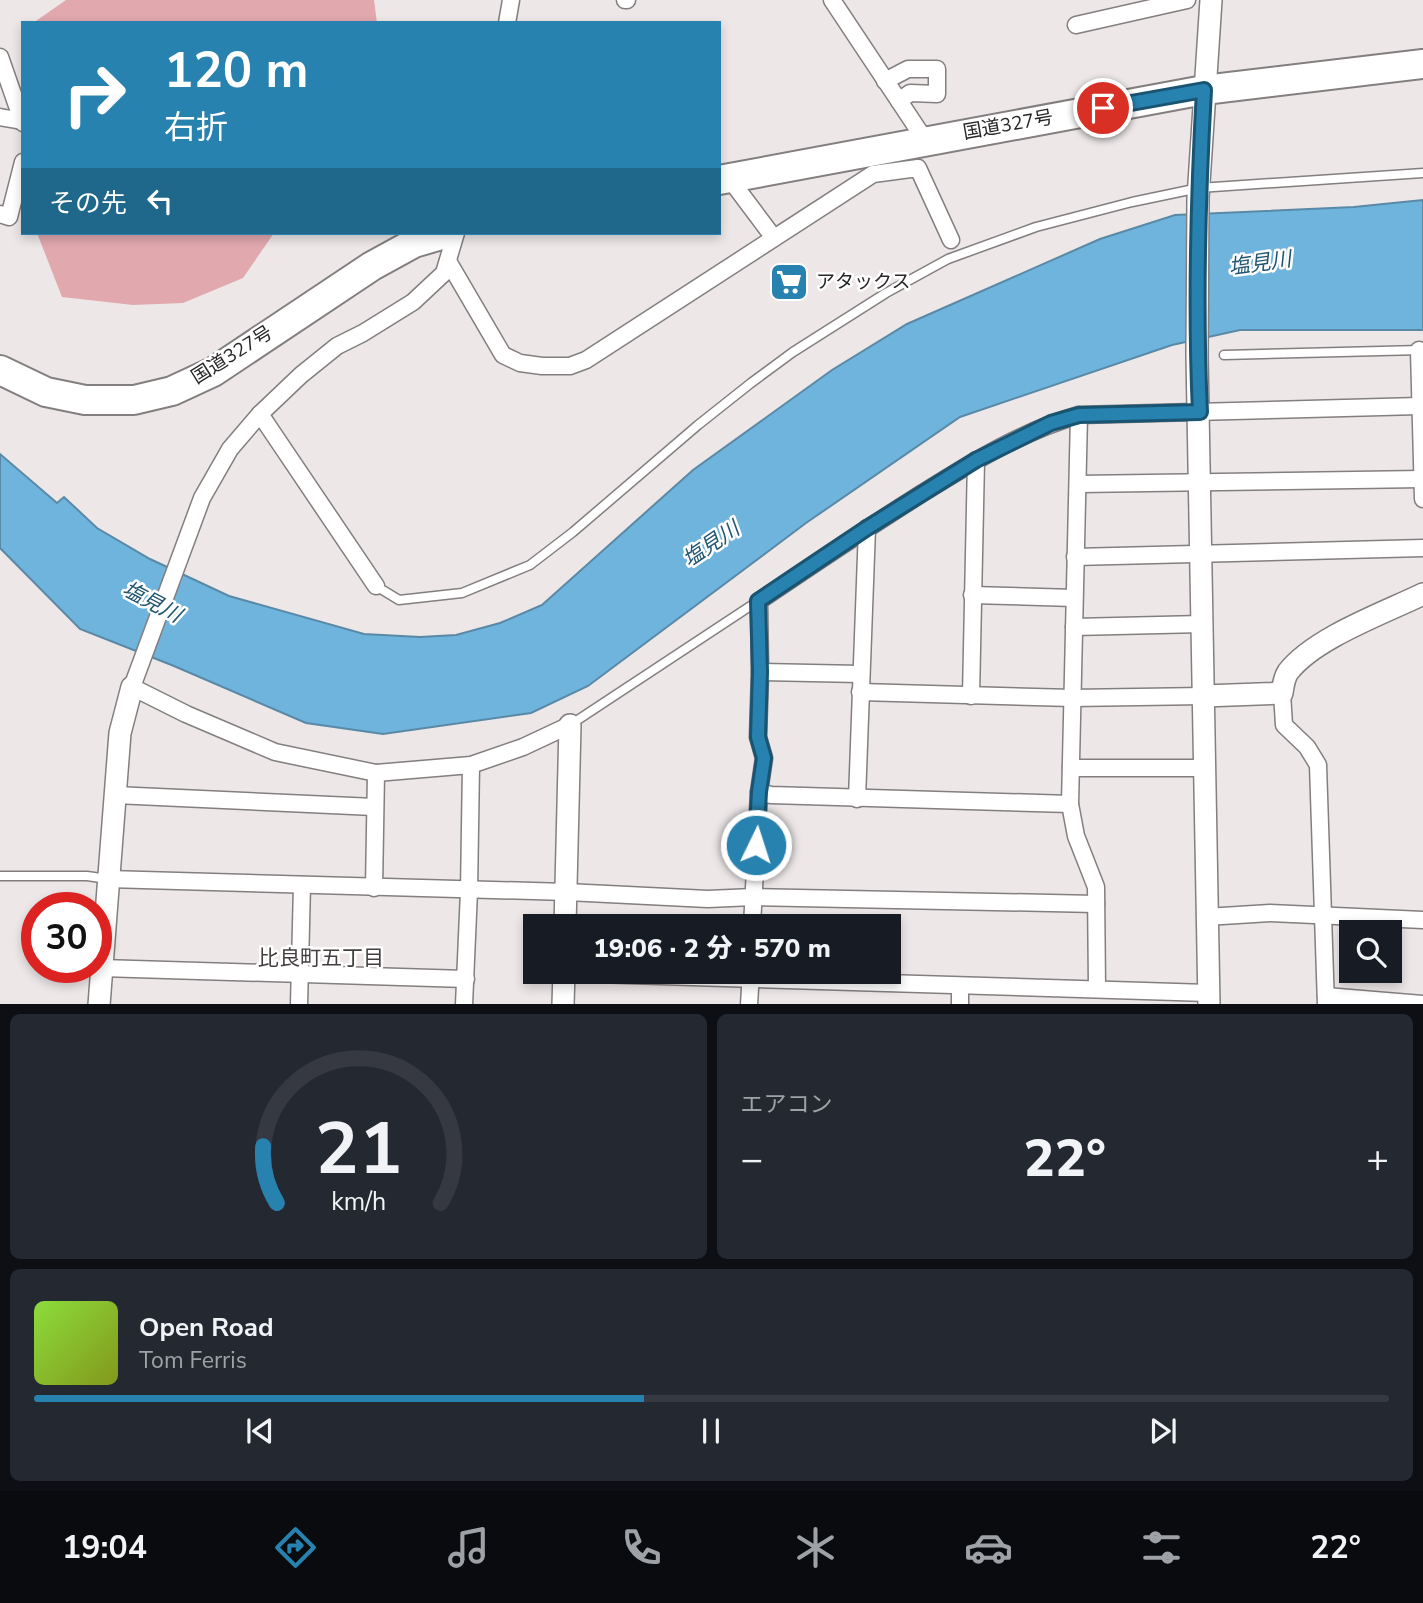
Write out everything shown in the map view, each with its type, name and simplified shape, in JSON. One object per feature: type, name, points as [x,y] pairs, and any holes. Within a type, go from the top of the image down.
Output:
[{"type":"highway","name":"国道327号","points":[[724,179],[1204,90],[1423,64]]},
{"type":"highway","name":"国道327号","points":[[0,370],[46,392],[85,400],[134,400],[172,391],[213,372],[372,266],[414,243],[441,235]]},
{"type":"street","points":[[507,21],[511,0]]},
{"type":"street","points":[[832,0],[925,140]]},
{"type":"street","points":[[1076,25],[1187,0]]},
{"type":"street","points":[[901,983],[1097,989],[1208,999],[1197,356],[1198,193],[1211,0]]},
{"type":"street","points":[[0,57],[21,119]]},
{"type":"street","points":[[885,81],[908,69],[937,69],[937,93],[910,93],[899,101]]},
{"type":"street","points":[[0,117],[21,122]]},
{"type":"street","points":[[448,261],[503,355],[520,363],[570,366],[586,360],[873,174],[918,168],[951,240]]},
{"type":"street","points":[[0,214],[9,217],[21,170]]},
{"type":"street","points":[[724,179],[774,238]]},
{"type":"street","points":[[107,892],[120,733],[132,687],[202,498],[230,449],[260,414],[301,375],[337,346],[413,302],[444,273],[455,235]]},
{"type":"street","points":[[1421,350],[1419,406],[1423,499]]},
{"type":"street","points":[[752,914],[759,792],[764,758],[758,737],[758,601],[976,460],[1051,423],[1079,415],[1419,406]]},
{"type":"street","points":[[260,414],[376,586]]},
{"type":"street","points":[[1079,415],[1070,804],[1076,836],[1096,887],[1097,989]]},
{"type":"street","points":[[971,696],[976,460]]},
{"type":"street","points":[[1077,484],[1422,479]]},
{"type":"street","points":[[857,799],[867,528]]},
{"type":"street","points":[[1075,557],[1423,548]]},
{"type":"street","points":[[1423,594],[1335,636],[1303,657],[1286,674],[1282,693],[1284,725],[1307,747],[1318,765],[1326,1000],[1423,1004]]},
{"type":"street","points":[[972,596],[1074,598]]},
{"type":"street","points":[[1074,627],[1202,624]]},
{"type":"street","points":[[760,672],[860,674]]},
{"type":"street","points":[[132,687],[186,714],[275,752],[376,774],[471,765],[523,747],[570,725],[566,914]]},
{"type":"street","points":[[860,692],[1072,698],[1282,693]]},
{"type":"street","points":[[464,1004],[471,765]]},
{"type":"street","points":[[1071,768],[1205,768]]},
{"type":"street","points":[[374,888],[376,774]]},
{"type":"street","points":[[759,792],[771,795],[857,799],[1070,804]]},
{"type":"street","points":[[115,795],[374,807]]},
{"type":"street","points":[[108,879],[567,892],[708,899],[753,897],[1096,904]]},
{"type":"street","points":[[299,1004],[302,885]]},
{"type":"street","points":[[1206,917],[1270,913],[1423,920]]},
{"type":"street","points":[[112,968],[466,979]]},
{"type":"street","points":[[99,1004],[100,983]]},
{"type":"street","points":[[563,1004],[564,984]]},
{"type":"street","points":[[749,1004],[750,984]]},
{"type":"street","points":[[960,986],[960,1004]]},
{"type":"lane","points":[[376,586],[399,600],[462,593],[530,565],[698,425],[793,352],[887,293],[948,259],[1036,227],[1132,202],[1198,193],[1423,173]]},
{"type":"lane","points":[[1224,355],[1421,350]]},
{"type":"lane","points":[[570,725],[758,601]]},
{"type":"lane","points":[[0,876],[87,876],[108,879]]},
{"type":"shaded area","points":[[66,0],[374,0],[377,21],[36,21]]},
{"type":"shaded area","points":[[38,235],[273,235],[243,278],[183,303],[133,305],[62,297]]},
{"type":"water","name":"塩見川","points":[[1423,200],[1423,330],[1240,330],[1172,345],[960,417],[806,523],[588,686],[531,713],[383,734],[306,723],[80,629],[0,548],[0,454],[57,503],[64,497],[97,528],[150,559],[229,596],[364,634],[420,637],[456,635],[500,623],[542,605],[693,470],[832,370],[907,324],[1100,239],[1175,215],[1354,207]]},
{"type":"place","name":"アタックス","points":[[789,282]]},
{"type":"district","name":"比良町五丁目","points":[[321,958]]},
{"type":"route","points":[[756,845],[764,758],[758,737],[758,601],[976,460],[1051,423],[1079,415],[1200,412],[1197,356],[1198,198],[1204,90],[1103,108]]}]
